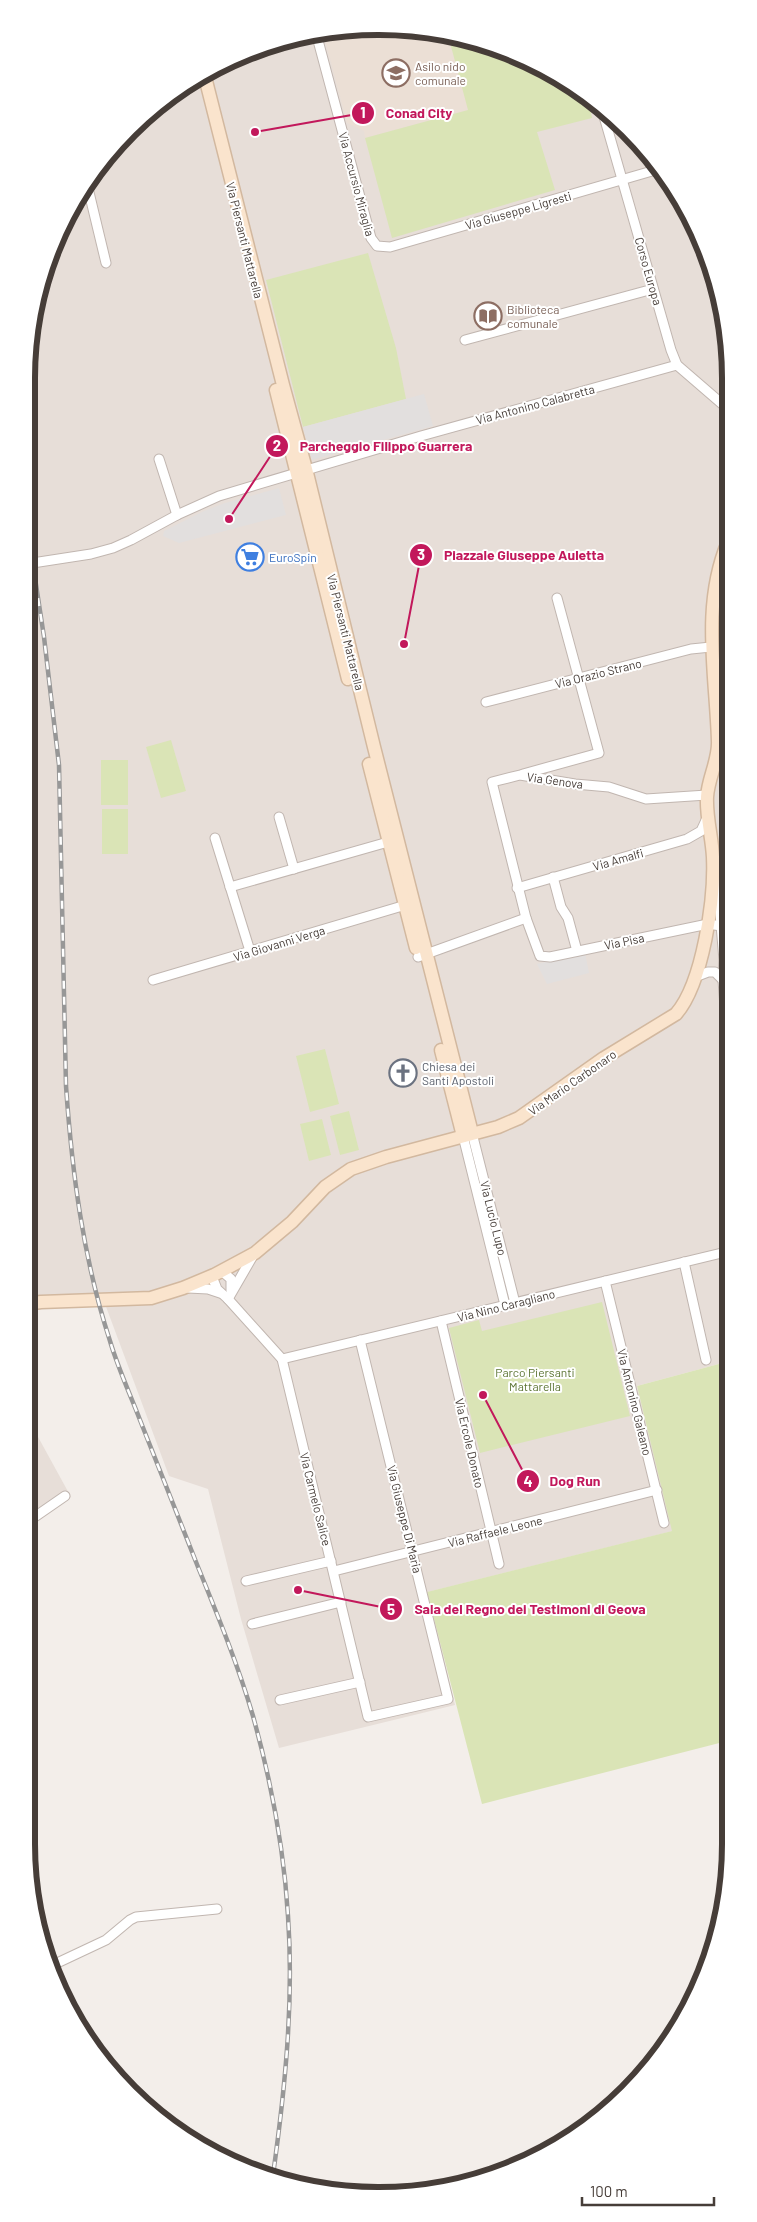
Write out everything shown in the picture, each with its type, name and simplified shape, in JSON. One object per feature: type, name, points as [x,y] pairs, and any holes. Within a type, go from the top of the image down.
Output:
[{"type":"street","name":"Via Accursio Miraglia","points":[[318,41],[370,238],[377,246]]},
{"type":"street","name":"Via Piersanti Mattarella","points":[[206,82],[280,376],[388,842],[410,904]]},
{"type":"street","name":"Via Piersanti Mattarella","points":[[198,87],[403,859],[410,904],[422,956],[467,1134]]},
{"type":"street","name":"Corso Europa","points":[[604,119],[677,365]]},
{"type":"street","name":"Via Giuseppe Ligresti","points":[[377,246],[390,248],[652,171]]},
{"type":"street","points":[[89,194],[106,263]]},
{"type":"street","points":[[465,340],[653,289]]},
{"type":"street","name":"Via Antonino Calabretta","points":[[35,563],[92,554],[113,548],[176,515],[219,496],[421,436],[677,365]]},
{"type":"street","points":[[677,365],[722,404]]},
{"type":"street","points":[[159,459],[176,515]]},
{"type":"street","name":"Via Mario Carbonaro","points":[[35,1303],[72,1300],[142,1299],[160,1296],[216,1274],[255,1253],[292,1222],[325,1187],[351,1169],[386,1157],[498,1127],[520,1118],[604,1058],[666,1021],[683,1006],[695,977],[708,924],[713,858],[707,795],[718,743],[711,647],[714,603],[722,562]]},
{"type":"street","points":[[520,775],[599,753],[557,598]]},
{"type":"street","name":"Via Orazio Strano","points":[[486,702],[691,649],[711,647]]},
{"type":"street","name":"Via Genova","points":[[540,956],[526,918],[492,782],[520,775],[609,787],[646,799],[707,795]]},
{"type":"street","name":"Via Amalfi","points":[[518,888],[687,839],[700,831],[706,823],[708,815]]},
{"type":"street","points":[[278,817],[294,869]]},
{"type":"street","points":[[215,838],[250,951]]},
{"type":"street","points":[[230,887],[388,842],[396,845],[403,859]]},
{"type":"street","points":[[713,858],[719,892],[722,933]]},
{"type":"street","points":[[554,877],[561,907],[568,918],[577,951]]},
{"type":"street","name":"Via Giovanni Verga","points":[[153,980],[410,904]]},
{"type":"street","points":[[422,956],[526,918]]},
{"type":"street","points":[[708,924],[721,926]]},
{"type":"street","name":"Via Pisa","points":[[540,956],[550,957],[708,924]]},
{"type":"street","points":[[695,977],[708,972],[715,972],[722,979]]},
{"type":"street","name":"Via Lucio Lupo","points":[[467,1134],[515,1303]]},
{"type":"street","name":"Via Lucio Lupo","points":[[467,1134],[505,1305]]},
{"type":"street","points":[[227,1295],[255,1253]]},
{"type":"street","name":"Via Nino Caragliano","points":[[282,1360],[722,1253]]},
{"type":"street","points":[[684,1262],[706,1360]]},
{"type":"street","points":[[224,1273],[230,1279],[227,1295],[214,1284],[216,1274],[224,1273]]},
{"type":"street","name":"Via Antonino Galeano","points":[[605,1281],[664,1523]]},
{"type":"street","points":[[183,1288],[208,1289],[227,1295]]},
{"type":"street","name":"Via Carmelo Salice","points":[[227,1295],[282,1360],[368,1717]]},
{"type":"street","name":"Via Ercole Donato","points":[[441,1321],[498,1564]]},
{"type":"street","name":"Via Giuseppe Di Maria","points":[[360,1340],[448,1699],[368,1717]]},
{"type":"street","name":"Via Raffaele Leone","points":[[334,1571],[657,1490]]},
{"type":"street","points":[[35,1518],[65,1496]]},
{"type":"street","points":[[246,1581],[331,1560]]},
{"type":"street","points":[[252,1624],[341,1602]]},
{"type":"street","points":[[280,1700],[360,1682]]},
{"type":"street","points":[[57,1963],[106,1940],[136,1917],[217,1909]]},
{"type":"shaded area","points":[[378,35],[423,38],[489,53],[530,70],[588,106],[637,152],[651,169],[676,207],[696,247],[710,290],[719,334],[722,378],[722,1363],[637,1386],[673,1531],[428,1592],[455,1705],[279,1748],[241,1619],[208,1489],[169,1476],[105,1304],[35,1308],[35,378],[38,334],[53,268],[70,227],[81,207],[106,169],[120,152],[169,106],[227,70],[268,53],[290,47],[334,38],[356,36]]},
{"type":"shaded area","name":"Asilo nido comunale","points":[[378,35],[423,38],[450,43],[469,110],[365,138],[364,131],[347,123],[325,40]]},
{"type":"shaded area","points":[[424,394],[433,426],[312,460],[303,427]]},
{"type":"shaded area","points":[[279,488],[286,515],[179,543],[163,536],[164,531],[204,511]]},
{"type":"shaded area","points":[[585,953],[589,973],[547,984],[537,964]]},
{"type":"shaded area","points":[[35,1431],[71,1497],[35,1523]]},
{"type":"green space","points":[[450,43],[489,53],[530,70],[588,106],[592,118],[537,132],[555,190],[392,238],[365,138],[468,110]]},
{"type":"green space","points":[[368,253],[396,348],[406,399],[303,427],[266,280]]},
{"type":"green space","points":[[171,740],[186,791],[161,798],[146,747]]},
{"type":"green space","points":[[101,760],[128,760],[128,805],[101,805]]},
{"type":"green space","points":[[102,809],[128,809],[128,854],[102,854]]},
{"type":"green space","points":[[325,1049],[339,1104],[310,1112],[296,1056]]},
{"type":"green space","points":[[349,1111],[359,1150],[340,1155],[330,1116]]},
{"type":"green space","points":[[322,1119],[331,1155],[309,1161],[300,1124]]},
{"type":"green space","name":"Parco Piersanti Mattarella","points":[[602,1302],[630,1416],[480,1453],[449,1328],[479,1320],[482,1331]]},
{"type":"green space","points":[[722,1363],[722,1742],[482,1804],[427,1592],[672,1531],[637,1386]]},
{"type":"railway","points":[[35,578],[59,765],[66,1086],[75,1183],[86,1247],[101,1310],[117,1361],[220,1622],[247,1697],[266,1765],[280,1840],[288,1916],[290,1981],[285,2078],[274,2171]]},
{"type":"place","name":"Asilo nido comunale","points":[[396,73]]},
{"type":"place","name":"Conad City","points":[[255,132]]},
{"type":"place","name":"Biblioteca comunale","points":[[488,316]]},
{"type":"place","name":"Parcheggio Filippo Guarrera","points":[[229,519]]},
{"type":"place","name":"EuroSpin","points":[[250,557]]},
{"type":"place","name":"Piazzale Giuseppe Auletta","points":[[404,644]]},
{"type":"place","name":"Chiesa dei Santi Apostoli","points":[[403,1073]]},
{"type":"place","name":"Dog Run","points":[[483,1395]]},
{"type":"place","name":"Sala del Regno dei Testimoni di Geova","points":[[298,1590]]}]
